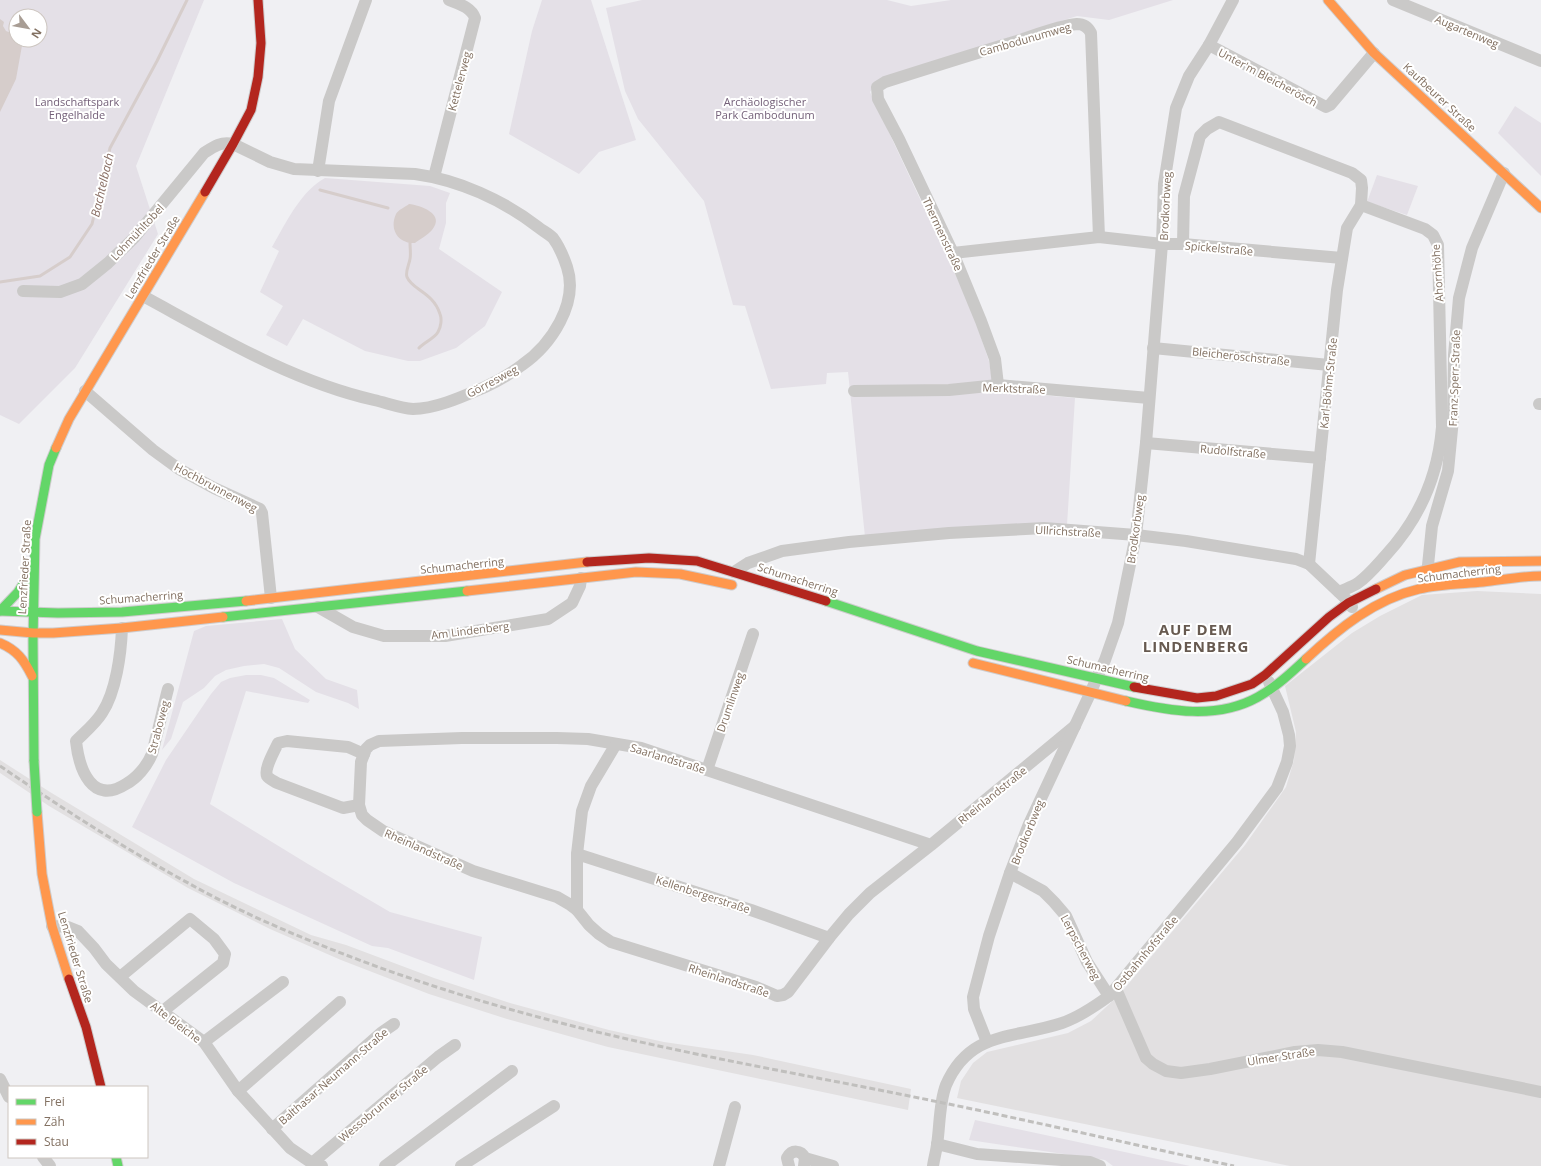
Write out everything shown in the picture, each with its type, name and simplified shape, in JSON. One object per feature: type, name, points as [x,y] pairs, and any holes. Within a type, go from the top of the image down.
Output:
[{"type":"main road","name":"Lenzfrieder Straße","points":[[101,1086],[86,1027],[64,966],[52,926],[42,874],[34,760],[33,633],[35,539],[49,465],[66,425],[233,144],[251,110],[258,77],[261,43],[258,0]]},
{"type":"main road","name":"Kaufbeurer Straße","points":[[1328,0],[1374,53],[1541,208]]},
{"type":"main road","name":"Schumacherring","points":[[0,611],[122,612],[232,603],[621,559],[649,558],[690,561],[734,572],[977,651],[1144,689],[1197,698],[1216,696],[1252,684],[1266,675],[1329,617],[1348,603],[1405,575],[1459,562],[1541,561]]},
{"type":"main road","points":[[0,611],[25,584],[34,567]]},
{"type":"main road","points":[[0,630],[53,633],[122,628],[610,574],[671,572],[721,581],[739,587]]},
{"type":"main road","name":"Schumacherring","points":[[966,660],[1091,692],[1167,709],[1196,712],[1222,710],[1244,705],[1272,689],[1342,628],[1383,603],[1402,594],[1426,588],[1541,576]]},
{"type":"main road","points":[[0,643],[8,646],[22,656],[34,678]]},
{"type":"street","points":[[318,171],[329,101],[366,0]]},
{"type":"street","name":"Kettelerweg","points":[[434,176],[475,18],[473,12],[466,7],[448,0]]},
{"type":"street","name":"Brodkorbweg","points":[[987,1042],[974,1009],[973,997],[989,936],[1010,873],[1029,824],[1091,692],[1118,623],[1136,535],[1154,348],[1162,244],[1164,184],[1176,108],[1189,76],[1209,45],[1233,0]]},
{"type":"street","name":"Augartenweg","points":[[1393,0],[1541,61]]},
{"type":"street","name":"Cambodunumweg","points":[[878,87],[885,82],[976,53],[1077,24],[1084,25],[1091,33],[1099,237]]},
{"type":"street","name":"Unter'm Bleicherösch","points":[[1209,45],[1326,107],[1330,105],[1374,53]]},
{"type":"street","name":"Thermenstraße","points":[[878,87],[878,99],[899,139],[953,254],[981,321],[995,359],[998,385]]},
{"type":"street","points":[[1183,244],[1184,196],[1200,136],[1207,129],[1219,122],[1352,173],[1361,180],[1361,205]]},
{"type":"street","name":"Lohmühltobel","points":[[23,291],[60,292],[82,284],[108,263],[134,238],[204,153],[216,145],[228,143],[233,144]]},
{"type":"street","name":"Görresweg","points":[[143,296],[257,357],[296,375],[328,387],[362,397],[413,409],[429,407],[463,397],[499,380],[523,364],[540,349],[551,336],[564,312],[570,291],[570,276],[565,259],[553,239],[528,219],[482,194],[434,176],[294,169],[270,162],[233,144]]},
{"type":"street","name":"Franz-Sperr-Straße","points":[[1426,588],[1432,526],[1448,471],[1454,419],[1454,354],[1459,298],[1472,248],[1504,173]]},
{"type":"street","name":"Karl-Böhm-Straße","points":[[1309,564],[1337,290],[1347,228],[1361,205]]},
{"type":"street","name":"Ahornhöhe","points":[[1339,592],[1357,584],[1372,572],[1399,542],[1413,521],[1431,484],[1441,443],[1442,427],[1438,245],[1433,235],[1425,229],[1361,205]]},
{"type":"street","name":"Spickelstraße","points":[[953,254],[1099,237],[1162,244],[1183,244],[1342,258]]},
{"type":"street","name":"Bleicheröschstraße","points":[[1154,348],[1330,365]]},
{"type":"street","name":"Merktstraße","points":[[854,391],[949,390],[998,385],[1149,398]]},
{"type":"street","name":"Hochbrunnenweg","points":[[85,391],[153,450],[179,469],[214,488],[260,509],[262,513],[271,598]]},
{"type":"street","name":"Rudolfstraße","points":[[1146,443],[1320,458]]},
{"type":"street","name":"Ullrichstraße","points":[[734,572],[748,563],[782,551],[848,542],[949,533],[1044,528],[1136,535],[1186,541],[1288,558],[1309,564],[1339,592],[1359,617]]},
{"type":"street","name":"Am Lindenberg","points":[[318,607],[353,627],[384,636],[444,636],[548,619],[572,603],[580,586],[581,578]]},
{"type":"street","name":"Straboweg","points":[[122,628],[117,672],[110,696],[102,713],[93,725],[76,741],[77,752],[86,779],[93,786],[104,792],[114,791],[134,780],[143,769],[152,755],[168,689]]},
{"type":"street","name":"Drumlinweg","points":[[707,770],[753,634]]},
{"type":"street","name":"Ostbahnhofstraße","points":[[933,1166],[937,1144],[939,1118],[946,1086],[961,1059],[987,1042],[1062,1023],[1088,1012],[1112,992],[1236,842],[1277,788],[1288,762],[1290,746],[1289,735],[1283,712],[1266,675]]},
{"type":"street","name":"Rheinlandstraße","points":[[360,810],[383,832],[473,871],[557,897],[577,910],[589,925],[611,942],[756,987],[776,996],[784,995],[794,985],[829,938],[849,914],[870,893],[931,845],[1075,726]]},
{"type":"street","name":"Saarlandstraße","points":[[364,754],[370,745],[379,741],[462,738],[588,739],[641,748],[931,845]]},
{"type":"street","points":[[287,741],[348,747],[364,754],[360,772],[360,810],[343,808],[277,783],[270,779],[267,775],[266,769],[278,743],[287,741]]},
{"type":"street","points":[[577,910],[577,854],[582,811],[591,786],[616,744]]},
{"type":"street","name":"Kellenbergerstraße","points":[[577,854],[751,910],[829,938]]},
{"type":"street","name":"Lerpscherweg","points":[[1010,873],[1043,891],[1066,916],[1087,962],[1112,992]]},
{"type":"street","points":[[120,977],[190,919],[214,939],[225,954],[223,963],[163,1011]]},
{"type":"street","name":"Alte Bleiche","points":[[52,926],[68,927],[78,931],[134,991],[204,1042],[238,1091],[272,1129],[290,1148],[317,1164]]},
{"type":"street","points":[[204,1042],[283,982]]},
{"type":"street","name":"Ulmer Straße","points":[[1112,992],[1146,1058],[1153,1064],[1166,1071],[1181,1073],[1210,1069],[1295,1052],[1318,1050],[1342,1052],[1541,1092]]},
{"type":"street","points":[[238,1091],[340,1002]]},
{"type":"street","name":"Balthasar-Neumann-Straße","points":[[272,1129],[381,1033],[394,1024]]},
{"type":"street","name":"Wessobrunner Straße","points":[[317,1164],[432,1062],[455,1045]]},
{"type":"street","points":[[385,1166],[512,1071]]},
{"type":"street","points":[[0,1079],[8,1095]]},
{"type":"street","points":[[461,1166],[554,1106]]},
{"type":"street","points":[[719,1166],[735,1107]]},
{"type":"street","points":[[937,1144],[977,1154],[1090,1162],[1100,1166]]},
{"type":"street","points":[[789,1166],[787,1158],[791,1153],[800,1152],[804,1162],[833,1166]]},
{"type":"shaded area","points":[[0,19],[4,22],[3,26],[8,32],[8,48],[22,48],[16,79],[0,112]]},
{"type":"shaded area","points":[[409,204],[425,208],[434,215],[436,219],[432,230],[415,243],[404,241],[396,234],[394,230],[394,220],[396,214]]},
{"type":"shaded area","points":[[1477,591],[1541,594],[1541,1166],[1290,1166],[957,1098],[961,1081],[973,1063],[987,1052],[1068,1033],[1091,1021],[1119,995],[1245,845],[1286,787],[1294,760],[1296,732],[1285,686],[1352,633],[1380,616],[1422,595]]},
{"type":"shaded area","points":[[0,760],[194,879],[311,935],[346,945],[434,978],[510,1003],[609,1030],[664,1042],[753,1055],[911,1089],[908,1110],[608,1047],[507,1019],[429,994],[341,960],[270,929],[188,888],[49,806],[0,773]]},
{"type":"green space","name":"Landschaftspark Engelhalde","points":[[0,0],[204,0],[136,166],[158,234],[75,368],[19,424],[0,415]]},
{"type":"green space","points":[[542,0],[591,0],[636,140],[599,152],[579,174],[509,134],[532,31]]},
{"type":"green space","name":"Archäologischer Park Cambodunum","points":[[642,0],[887,0],[911,6],[951,0],[1173,0],[1109,20],[1077,16],[881,78],[870,92],[971,308],[989,361],[994,391],[1075,398],[1067,525],[865,537],[848,372],[827,373],[826,384],[771,389],[745,306],[733,305],[704,201],[638,119],[625,91],[606,8]]},
{"type":"green space","points":[[1515,106],[1541,123],[1541,176],[1498,133]]},
{"type":"green space","points":[[1377,175],[1418,186],[1407,215],[1367,202]]},
{"type":"green space","points":[[325,178],[430,186],[450,193],[446,203],[446,223],[439,249],[502,292],[485,326],[456,348],[420,361],[408,361],[365,351],[303,319],[287,346],[266,335],[283,306],[260,292],[279,251],[272,247],[294,209],[308,191]]},
{"type":"green space","points":[[282,619],[295,649],[326,679],[357,690],[359,709],[348,703],[316,692],[279,668],[264,664],[244,666],[226,670],[215,676],[204,688],[183,702],[171,739],[162,750],[194,631],[206,626]]},
{"type":"green space","points":[[246,675],[261,675],[274,678],[310,700],[308,703],[246,691],[210,804],[390,912],[482,937],[474,980],[388,948],[372,946],[234,883],[132,827],[166,760],[211,694],[221,682],[230,678]]},
{"type":"green space","points":[[975,1120],[1190,1166],[1113,1166],[1105,1160],[969,1140]]},
{"type":"waterway","name":"Bachtelbach","points":[[0,282],[40,276],[70,257],[92,224],[110,148],[157,61],[187,0]]},
{"type":"waterway","points":[[320,190],[388,208]]},
{"type":"waterway","points":[[410,243],[410,257],[407,277],[413,285],[433,301],[441,318],[438,332],[432,339],[419,348]]},
{"type":"railway","points":[[0,766],[70,813],[166,871],[227,904],[286,931],[326,947],[378,967],[476,1000],[576,1027],[648,1044],[958,1106],[1234,1166]]},
{"type":"traffic: fast","points":[[34,761],[33,641],[35,539],[49,465],[56,448]]},
{"type":"traffic: fast","points":[[0,611],[18,592],[33,569]]},
{"type":"traffic: fast","points":[[223,617],[467,591]]},
{"type":"traffic: fast","points":[[0,611],[58,613],[122,612],[246,601]]},
{"type":"traffic: fast","points":[[826,601],[977,651],[1134,687]]},
{"type":"traffic: fast","points":[[1126,701],[1176,710],[1210,711],[1226,709],[1242,704],[1265,693],[1283,680],[1306,659]]},
{"type":"traffic: fast","points":[[34,761],[37,812]]},
{"type":"traffic: fast","points":[[116,1158],[118,1166]]},
{"type":"traffic: slow","points":[[1328,0],[1374,53],[1541,208]]},
{"type":"traffic: slow","points":[[56,448],[69,419],[205,192]]},
{"type":"traffic: slow","points":[[1376,589],[1405,575],[1459,562],[1541,561]]},
{"type":"traffic: slow","points":[[246,601],[587,562]]},
{"type":"traffic: slow","points":[[467,591],[636,572],[680,574],[732,585]]},
{"type":"traffic: slow","points":[[1306,659],[1344,626],[1358,616],[1387,600],[1403,594],[1435,586],[1541,576]]},
{"type":"traffic: slow","points":[[0,630],[53,633],[122,628],[223,617]]},
{"type":"traffic: slow","points":[[0,643],[11,649],[19,656],[32,676]]},
{"type":"traffic: slow","points":[[973,663],[1126,701]]},
{"type":"traffic: slow","points":[[37,812],[42,874],[52,926],[69,979]]},
{"type":"traffic: jam","points":[[205,192],[251,110],[258,77],[261,43],[258,0]]},
{"type":"traffic: jam","points":[[587,562],[649,558],[697,561],[826,601]]},
{"type":"traffic: jam","points":[[1134,687],[1197,698],[1216,696],[1252,684],[1265,675],[1329,617],[1348,603],[1376,589]]},
{"type":"traffic: jam","points":[[69,979],[86,1027],[101,1086]]},
{"type":"district","name":"AUF DEM LINDENBERG","points":[[1196,638]]}]
